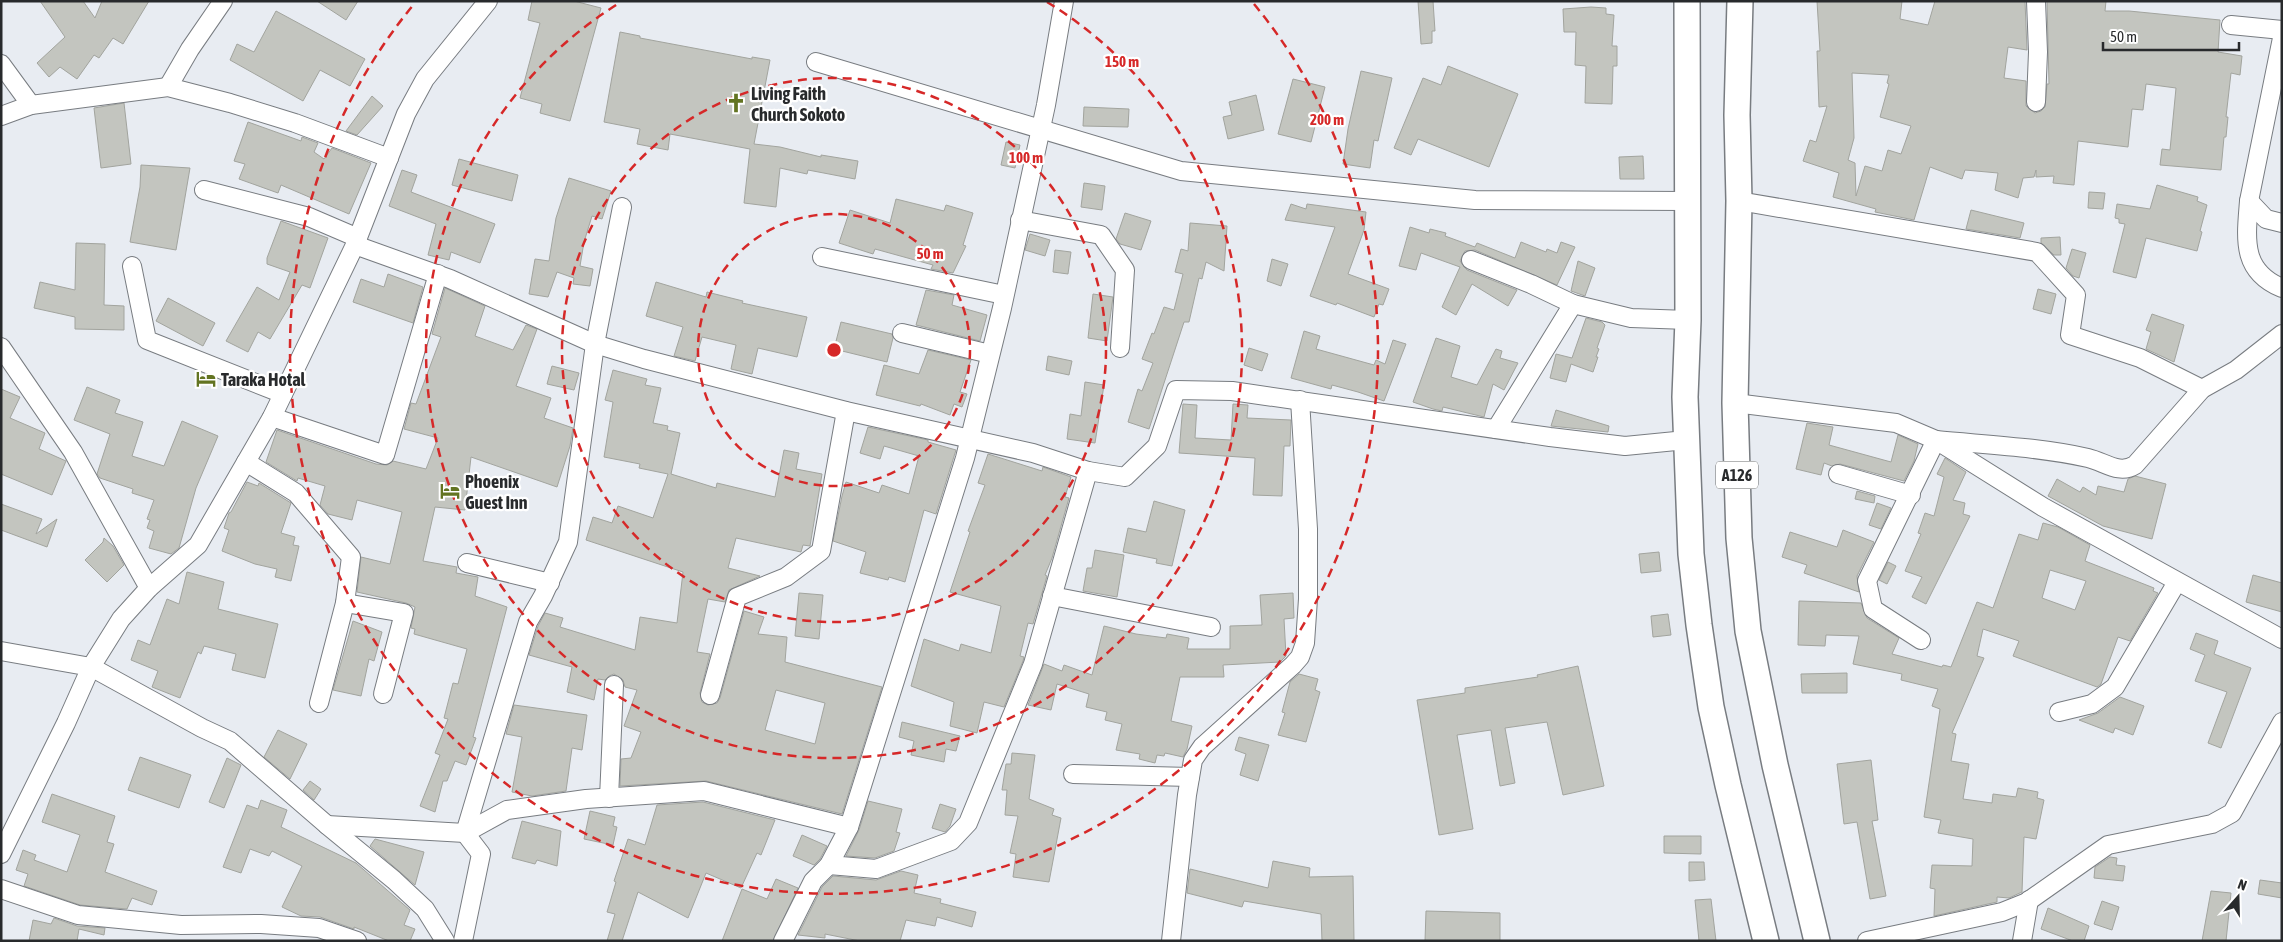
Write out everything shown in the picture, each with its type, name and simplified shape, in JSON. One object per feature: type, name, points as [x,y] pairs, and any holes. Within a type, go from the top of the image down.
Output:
[{"type":"highway","points":[[1687,1],[1688,320],[1685,397],[1691,554],[1710,698],[1728,785],[1766,941]]},
{"type":"highway","name":"A126","points":[[1740,1],[1735,402],[1739,538],[1748,631],[1775,765],[1817,941]]},
{"type":"street","points":[[168,88],[190,49],[223,1]]},
{"type":"street","points":[[1,854],[62,731],[91,667],[121,619],[149,588],[198,545],[246,462],[283,394],[356,241],[406,114],[426,78],[488,1]]},
{"type":"street","points":[[783,941],[813,881],[829,865],[848,827],[969,440],[1041,129],[1064,1]]},
{"type":"street","points":[[2036,1],[2038,52],[2036,102]]},
{"type":"street","points":[[2231,25],[2282,30]]},
{"type":"street","points":[[2282,38],[2249,201],[2247,229],[2250,262],[2270,283],[2282,288]]},
{"type":"street","points":[[816,62],[1181,171],[1475,200],[1687,201]]},
{"type":"street","points":[[1,64],[31,105]]},
{"type":"street","points":[[1,116],[31,105],[168,88],[222,100],[295,123],[389,158]]},
{"type":"street","points":[[204,190],[310,217],[356,241],[438,274],[595,344],[644,359],[846,411],[1033,453],[1088,471],[1125,477],[1157,446],[1176,390],[1232,391],[1625,446],[1686,440]]},
{"type":"street","points":[[1739,201],[2037,252],[2076,295],[2070,335],[2140,358],[2202,389]]},
{"type":"street","points":[[2249,201],[2266,219],[2282,223]]},
{"type":"street","points":[[465,833],[528,622],[550,583],[568,542],[595,344],[622,207]]},
{"type":"street","points":[[1020,220],[1101,235],[1125,270],[1120,348]]},
{"type":"street","points":[[822,257],[1004,295]]},
{"type":"street","points":[[1471,260],[1531,284],[1573,304],[1631,318],[1688,320]]},
{"type":"street","points":[[132,266],[147,340],[283,394]]},
{"type":"street","points":[[272,416],[385,455],[438,274]]},
{"type":"street","points":[[1496,429],[1573,304]]},
{"type":"street","points":[[902,333],[990,354]]},
{"type":"street","points":[[1936,440],[2054,452],[2091,459],[2122,470],[2129,469],[2135,465],[2202,389],[2236,370],[2282,334]]},
{"type":"street","points":[[1,347],[73,452],[149,588]]},
{"type":"street","points":[[1170,941],[1193,760],[1202,747],[1293,665],[1300,657],[1305,643],[1308,598],[1308,529],[1300,400]]},
{"type":"street","points":[[1735,402],[1896,423],[1936,440],[2043,506],[2282,639]]},
{"type":"street","points":[[710,695],[737,597],[786,577],[821,552],[846,411]]},
{"type":"street","points":[[1921,640],[1873,609],[1866,581],[1936,440]]},
{"type":"street","points":[[246,462],[296,493],[351,556],[345,603],[320,703]]},
{"type":"street","points":[[829,865],[876,869],[951,841],[968,823],[1033,664],[1088,471]]},
{"type":"street","points":[[1838,474],[1910,495]]},
{"type":"street","points":[[467,563],[550,583]]},
{"type":"street","points":[[2059,712],[2092,704],[2115,687],[2177,582]]},
{"type":"street","points":[[1052,596],[1211,627]]},
{"type":"street","points":[[345,603],[404,614],[383,694]]},
{"type":"street","points":[[1,651],[91,667],[202,728],[230,741],[394,880],[425,909],[445,941]]},
{"type":"street","points":[[609,798],[614,685]]},
{"type":"street","points":[[1867,941],[2002,912],[2029,900],[2108,845],[2212,824],[2232,813],[2282,722]]},
{"type":"street","points":[[1073,774],[1190,777]]},
{"type":"street","points":[[327,825],[465,833],[507,810],[609,798],[704,790],[848,827]]},
{"type":"street","points":[[463,941],[481,854],[465,833]]},
{"type":"street","points":[[1,889],[78,914],[181,925],[261,924],[319,928],[357,941]]},
{"type":"street","points":[[2022,941],[2029,900]]},
{"type":"building","points":[[40,1],[83,1],[95,18],[102,1],[149,1],[123,44],[113,38],[99,58],[94,55],[77,79],[60,67],[49,77],[37,63],[65,37]]},
{"type":"building","points":[[317,1],[358,1],[346,20]]},
{"type":"building","points":[[532,1],[574,1],[601,8],[570,121],[540,113],[542,104],[520,98],[540,23],[528,20]]},
{"type":"building","points":[[1418,1],[1433,1],[1435,31],[1432,31],[1432,43],[1421,44]]},
{"type":"building","points":[[1817,1],[1902,1],[1900,19],[1928,25],[1935,1],[2025,1],[2027,50],[2008,47],[2004,78],[2026,81],[2026,106],[2035,113],[2045,107],[2047,84],[2049,84],[2047,1],[2106,1],[2105,11],[2129,11],[2220,20],[2218,52],[2242,56],[2240,75],[2231,73],[2226,117],[2228,117],[2226,137],[2224,137],[2221,170],[2160,165],[2162,149],[2170,150],[2176,88],[2146,84],[2143,110],[2132,109],[2128,147],[2078,141],[2074,185],[2053,183],[2054,176],[2036,177],[2036,170],[2034,177],[2023,178],[2018,198],[1995,190],[1998,173],[1965,170],[1962,179],[1930,167],[1914,220],[1875,212],[1876,209],[1833,197],[1839,173],[1803,161],[1810,140],[1816,142],[1827,106],[1819,107],[1817,51],[1820,51]],"holes":[[[1852,73],[1889,75],[1887,83],[1889,84],[1880,117],[1911,126],[1901,154],[1888,150],[1882,171],[1865,166],[1856,196],[1855,163],[1848,160],[1854,138]]]},
{"type":"building","points":[[1606,8],[1606,14],[1614,15],[1612,46],[1617,46],[1617,66],[1613,66],[1612,104],[1585,103],[1586,66],[1575,65],[1576,32],[1564,32],[1563,9]]},
{"type":"building","points":[[276,11],[365,59],[350,86],[320,70],[303,101],[230,60],[237,44],[254,52]]},
{"type":"building","points":[[620,32],[640,36],[640,38],[752,59],[752,57],[770,60],[754,144],[780,147],[821,157],[821,155],[858,161],[855,179],[808,170],[807,174],[780,168],[776,207],[744,203],[750,149],[670,134],[668,150],[637,144],[640,129],[604,122]]},
{"type":"building","points":[[1448,66],[1518,94],[1489,167],[1418,139],[1411,155],[1394,148],[1423,78],[1441,85]]},
{"type":"building","points":[[1361,71],[1392,78],[1378,141],[1374,140],[1370,168],[1343,164],[1348,129]]},
{"type":"building","points":[[1293,79],[1325,87],[1311,142],[1278,134]]},
{"type":"building","points":[[1256,95],[1264,130],[1228,139],[1223,117],[1232,115],[1229,102]]},
{"type":"building","points":[[372,96],[383,106],[357,135],[346,131]]},
{"type":"building","points":[[124,103],[131,164],[101,168],[94,108]]},
{"type":"building","points":[[1084,107],[1129,109],[1128,127],[1083,126]]},
{"type":"building","points":[[248,122],[301,141],[302,137],[318,143],[314,152],[324,159],[332,148],[371,163],[349,214],[281,185],[278,193],[239,179],[245,164],[234,161]]},
{"type":"building","points":[[1006,142],[1020,145],[1015,168],[1001,165]]},
{"type":"building","points":[[1643,156],[1644,179],[1620,179],[1619,157]]},
{"type":"building","points":[[459,159],[518,175],[512,201],[452,185]]},
{"type":"building","points":[[141,165],[190,168],[176,250],[130,242],[140,187]]},
{"type":"building","points":[[402,170],[417,175],[411,192],[495,224],[480,263],[451,252],[449,260],[428,255],[436,224],[389,206]]},
{"type":"building","points":[[569,178],[611,191],[602,219],[592,216],[584,242],[580,266],[593,269],[590,286],[573,284],[574,278],[557,272],[548,297],[529,294],[535,259],[549,261],[556,218]]},
{"type":"building","points":[[1084,183],[1105,186],[1102,210],[1081,207]]},
{"type":"building","points":[[2157,185],[2198,197],[2197,201],[2207,205],[2197,251],[2146,238],[2136,278],[2113,272],[2125,224],[2119,223],[2119,219],[2115,218],[2117,204],[2150,209]]},
{"type":"building","points":[[2089,192],[2105,193],[2103,209],[2088,208]]},
{"type":"building","points":[[896,199],[944,211],[946,205],[973,213],[963,245],[966,246],[953,273],[931,269],[933,265],[875,249],[873,254],[839,243],[850,210],[890,223]]},
{"type":"building","points":[[1291,204],[1306,209],[1307,204],[1366,212],[1364,230],[1348,274],[1389,289],[1383,305],[1379,304],[1374,317],[1337,303],[1336,305],[1310,296],[1335,227],[1285,220]]},
{"type":"building","points":[[1971,210],[2024,223],[2020,238],[1966,229]]},
{"type":"building","points":[[1125,213],[1151,221],[1141,250],[1120,244],[1116,239]]},
{"type":"building","points":[[281,221],[328,238],[310,288],[302,285],[270,339],[258,332],[248,352],[226,341],[257,287],[279,300],[290,272],[267,264],[267,258]]},
{"type":"building","points":[[1190,223],[1227,226],[1224,271],[1206,262],[1202,279],[1199,278],[1189,322],[1184,322],[1149,429],[1128,422],[1138,389],[1142,391],[1153,363],[1142,359],[1152,333],[1154,334],[1164,307],[1174,310],[1183,274],[1175,272],[1181,249],[1188,251]]},
{"type":"building","points":[[1410,227],[1429,233],[1430,229],[1446,233],[1445,236],[1475,247],[1477,243],[1515,258],[1521,242],[1546,252],[1547,249],[1557,253],[1561,242],[1575,247],[1557,285],[1475,250],[1465,251],[1460,261],[1467,270],[1517,290],[1508,306],[1472,284],[1456,315],[1442,307],[1460,267],[1421,253],[1416,270],[1399,266]]},
{"type":"building","points":[[1030,234],[1050,240],[1045,256],[1025,250]]},
{"type":"building","points":[[2060,237],[2061,255],[2054,255],[2041,243],[2041,238]]},
{"type":"building","points":[[76,243],[105,244],[104,305],[124,306],[124,330],[75,329],[75,317],[34,308],[40,282],[75,290]]},
{"type":"building","points":[[2072,249],[2086,253],[2079,278],[2073,276],[2066,268]]},
{"type":"building","points":[[1055,250],[1071,252],[1068,274],[1053,272]]},
{"type":"building","points":[[1272,259],[1288,264],[1281,286],[1267,281]]},
{"type":"building","points":[[1578,261],[1595,268],[1585,296],[1571,291]]},
{"type":"building","points":[[388,274],[423,287],[413,323],[353,302],[361,279],[384,287]]},
{"type":"building","points":[[656,282],[706,297],[707,292],[743,301],[742,303],[807,317],[797,357],[758,348],[752,374],[731,369],[736,345],[702,337],[695,361],[674,356],[683,327],[646,316]]},
{"type":"building","points":[[445,288],[485,306],[475,336],[513,350],[526,325],[537,329],[516,386],[551,398],[544,418],[573,428],[570,446],[557,487],[471,457],[465,510],[435,507],[423,561],[457,567],[456,573],[478,577],[475,596],[507,607],[473,737],[476,738],[466,765],[455,761],[447,781],[443,781],[435,812],[420,806],[440,755],[435,753],[448,719],[444,718],[453,683],[458,684],[467,649],[414,634],[415,629],[411,628],[415,607],[406,603],[357,592],[361,557],[390,564],[402,512],[357,500],[352,520],[328,514],[320,505],[325,486],[298,478],[297,481],[266,462],[277,430],[376,464],[387,465],[393,461],[426,469],[438,438],[404,429],[411,403],[416,404],[441,337],[432,334]]},
{"type":"building","points":[[2038,289],[2056,294],[2051,314],[2033,309]]},
{"type":"building","points":[[926,290],[954,295],[952,305],[987,315],[980,341],[916,325]]},
{"type":"building","points":[[1093,294],[1113,297],[1107,341],[1088,338]]},
{"type":"building","points":[[168,298],[215,323],[203,346],[156,321]]},
{"type":"building","points":[[2152,314],[2184,325],[2174,362],[2146,349],[2151,332],[2146,330]]},
{"type":"building","points":[[1586,318],[1602,322],[1605,325],[1597,348],[1599,349],[1596,357],[1598,357],[1593,372],[1571,364],[1566,382],[1550,378],[1556,354],[1572,358]]},
{"type":"building","points":[[841,322],[892,334],[893,338],[887,362],[834,349]]},
{"type":"building","points":[[1304,331],[1320,336],[1316,349],[1374,365],[1376,360],[1385,364],[1393,340],[1406,344],[1384,401],[1332,385],[1331,389],[1291,378]]},
{"type":"building","points":[[1436,338],[1460,346],[1451,377],[1477,385],[1496,349],[1502,351],[1500,358],[1518,363],[1504,390],[1493,384],[1484,417],[1443,407],[1442,411],[1413,402]]},
{"type":"building","points":[[1249,348],[1268,354],[1262,371],[1244,365]]},
{"type":"building","points":[[928,350],[971,360],[960,392],[967,394],[962,407],[954,404],[950,415],[921,404],[920,406],[876,395],[884,365],[919,374]]},
{"type":"building","points":[[1048,356],[1072,361],[1069,375],[1046,370]]},
{"type":"building","points":[[552,366],[579,373],[574,390],[547,384]]},
{"type":"building","points":[[613,370],[647,379],[645,385],[661,388],[653,423],[668,426],[667,430],[680,433],[671,474],[716,488],[717,483],[775,497],[784,450],[799,453],[796,469],[822,474],[810,546],[803,545],[801,552],[736,538],[728,568],[760,576],[729,590],[725,602],[708,599],[697,652],[710,654],[700,693],[702,702],[708,705],[717,703],[720,698],[744,611],[764,617],[758,634],[787,637],[785,662],[882,687],[842,814],[706,781],[620,786],[621,759],[631,758],[641,732],[624,726],[637,690],[625,687],[623,680],[614,674],[605,680],[598,679],[594,700],[567,692],[572,667],[529,655],[538,626],[545,613],[563,618],[560,627],[635,650],[640,617],[677,623],[683,572],[586,540],[593,517],[612,523],[618,506],[653,518],[668,474],[639,468],[640,464],[604,457],[613,402],[605,400]],"holes":[[[776,690],[825,703],[815,744],[765,730]]]},
{"type":"building","points":[[1085,382],[1104,385],[1095,443],[1067,439],[1070,414],[1081,416]]},
{"type":"building","points":[[87,387],[120,400],[115,413],[143,422],[132,456],[164,466],[182,421],[218,436],[196,488],[179,548],[171,554],[149,548],[154,531],[147,528],[150,520],[147,519],[154,500],[132,493],[133,489],[100,478],[97,474],[110,434],[74,420]]},
{"type":"building","points":[[1,389],[20,397],[10,418],[45,433],[39,449],[66,461],[52,495],[1,474]]},
{"type":"building","points":[[1183,404],[1197,405],[1195,438],[1231,440],[1233,404],[1248,405],[1247,418],[1291,420],[1290,446],[1284,446],[1282,496],[1253,495],[1255,458],[1179,453]]},
{"type":"building","points":[[1556,410],[1609,426],[1608,432],[1551,426]]},
{"type":"building","points":[[1807,423],[1833,427],[1829,445],[1891,462],[1898,435],[1918,444],[1914,461],[1904,481],[1840,464],[1832,466],[1824,463],[1821,475],[1796,469]]},
{"type":"building","points":[[868,427],[928,440],[928,442],[956,450],[936,514],[924,510],[905,582],[889,577],[888,580],[860,573],[866,552],[833,541],[846,482],[879,493],[882,485],[909,494],[919,456],[884,446],[880,459],[860,453]]},
{"type":"building","points":[[988,454],[1042,471],[1043,467],[1071,477],[1065,497],[1069,498],[1052,558],[1045,575],[1047,576],[1033,624],[1028,623],[1020,656],[1024,657],[1023,661],[1004,707],[984,702],[977,733],[950,726],[954,702],[911,686],[924,639],[959,651],[961,644],[991,653],[1001,606],[950,592],[970,532],[968,531],[985,485],[978,483]]},
{"type":"building","points":[[1945,458],[1966,472],[1953,500],[1965,503],[1963,514],[1970,516],[1926,604],[1912,597],[1922,577],[1905,571],[1921,534],[1918,533],[1925,513],[1934,516],[1944,477],[1937,474]]},
{"type":"building","points":[[2135,476],[2166,484],[2152,539],[2103,526],[2048,496],[2057,479],[2080,492],[2083,487],[2096,495],[2098,486],[2124,492],[2128,479]]},
{"type":"building","points":[[247,482],[258,486],[259,483],[291,503],[281,533],[295,537],[293,545],[299,546],[291,581],[275,577],[277,569],[255,564],[222,551],[229,530],[224,528],[229,513]]},
{"type":"building","points":[[1857,491],[1875,496],[1874,503],[1855,499]]},
{"type":"building","points":[[1154,501],[1185,510],[1172,566],[1156,563],[1157,559],[1123,552],[1128,528],[1146,532]]},
{"type":"building","points":[[1877,503],[1891,508],[1881,529],[1869,525]]},
{"type":"building","points":[[1,504],[42,519],[36,534],[57,519],[47,547],[1,530]]},
{"type":"building","points":[[2043,523],[2058,527],[2090,545],[2085,561],[2154,588],[2153,591],[2158,593],[2130,641],[2118,637],[2101,684],[2097,687],[2013,656],[2019,641],[1983,629],[1977,656],[1984,658],[1952,733],[1956,734],[1951,761],[1969,764],[1963,799],[1992,803],[1993,794],[2016,797],[2018,788],[2038,792],[2037,798],[2044,800],[2036,839],[2024,837],[2022,892],[2009,898],[1997,897],[1997,902],[1934,916],[1935,889],[1930,888],[1932,865],[1972,866],[1973,839],[1938,833],[1941,820],[1924,817],[1940,709],[1932,706],[1938,689],[1901,680],[1902,674],[1853,664],[1859,636],[1826,635],[1825,646],[1798,645],[1799,601],[1861,603],[1867,618],[1899,638],[1892,654],[1942,667],[1943,665],[1951,667],[1977,602],[1993,608],[2019,534],[2038,540]],"holes":[[[2050,570],[2086,581],[2075,610],[2042,598]]]},
{"type":"building","points":[[1843,530],[1874,542],[1857,576],[1859,592],[1804,573],[1807,565],[1782,557],[1790,532],[1837,547]]},
{"type":"building","points":[[104,538],[113,546],[124,565],[107,582],[85,560],[103,542]]},
{"type":"building","points":[[1095,550],[1124,555],[1117,597],[1083,591],[1087,568],[1092,568]]},
{"type":"building","points":[[1659,552],[1661,571],[1641,573],[1639,554]]},
{"type":"building","points":[[1888,562],[1896,566],[1887,584],[1879,580]]},
{"type":"building","points":[[187,572],[224,582],[218,609],[278,624],[265,678],[232,670],[236,654],[204,646],[201,654],[198,652],[180,698],[152,687],[158,671],[131,660],[138,640],[150,645],[167,599],[179,604]]},
{"type":"building","points":[[2253,575],[2282,583],[2282,612],[2246,602]]},
{"type":"building","points":[[799,593],[823,595],[819,639],[795,636]]},
{"type":"building","points":[[1293,593],[1294,618],[1284,619],[1286,656],[1280,662],[1223,665],[1224,677],[1180,677],[1171,721],[1192,726],[1187,749],[1183,757],[1165,753],[1164,756],[1157,755],[1155,763],[1139,759],[1140,754],[1116,750],[1122,724],[1105,720],[1107,712],[1086,707],[1089,694],[1057,684],[1051,710],[1028,705],[1044,664],[1062,671],[1064,665],[1092,675],[1104,626],[1136,634],[1166,638],[1167,634],[1189,638],[1187,649],[1230,649],[1230,626],[1262,625],[1260,595]]},
{"type":"building","points":[[1668,614],[1671,635],[1653,637],[1651,616]]},
{"type":"building","points":[[353,621],[382,632],[374,661],[369,659],[361,696],[333,690]]},
{"type":"building","points":[[2196,633],[2218,641],[2214,654],[2251,668],[2221,748],[2208,743],[2227,692],[2195,681],[2205,655],[2190,649]]},
{"type":"building","points":[[1578,666],[1604,786],[1563,795],[1547,722],[1505,728],[1515,783],[1500,786],[1491,730],[1457,735],[1473,829],[1439,835],[1417,700],[1465,693],[1465,688],[1538,677],[1537,675]]},
{"type":"building","points":[[1847,673],[1847,693],[1802,693],[1801,674]]},
{"type":"building","points":[[1299,674],[1318,679],[1315,690],[1320,692],[1306,742],[1278,735],[1285,713],[1282,712],[1290,682]]},
{"type":"building","points":[[2120,697],[2144,706],[2133,735],[2115,728],[2113,733],[2079,720],[2098,713]]},
{"type":"building","points":[[514,705],[587,715],[582,750],[572,748],[566,791],[532,796],[512,792],[522,737],[506,734]]},
{"type":"building","points":[[902,722],[960,736],[956,751],[946,749],[944,762],[911,755],[914,741],[899,737]]},
{"type":"building","points":[[278,730],[307,744],[290,779],[264,757]]},
{"type":"building","points":[[1239,737],[1269,745],[1258,781],[1240,775],[1246,754],[1235,750]]},
{"type":"building","points":[[1012,753],[1035,755],[1029,799],[1054,809],[1052,815],[1061,818],[1049,882],[1013,877],[1016,854],[1010,853],[1018,816],[1005,815],[1007,790],[1002,790],[1006,764],[1011,764]]},
{"type":"building","points":[[140,757],[191,775],[179,808],[128,790]]},
{"type":"building","points":[[227,758],[241,765],[224,808],[209,802]]},
{"type":"building","points":[[1871,760],[1878,820],[1872,821],[1886,896],[1870,899],[1857,822],[1844,824],[1837,764]]},
{"type":"building","points":[[310,781],[321,789],[314,800],[303,790]]},
{"type":"building","points":[[52,794],[115,816],[107,842],[114,844],[105,872],[157,891],[152,905],[132,898],[127,909],[80,905],[24,886],[28,874],[16,870],[23,850],[36,855],[34,860],[67,872],[80,835],[42,822]]},
{"type":"building","points":[[261,800],[287,810],[281,827],[356,863],[410,910],[404,925],[415,929],[410,941],[389,941],[354,927],[354,929],[320,917],[301,916],[282,907],[302,866],[272,851],[269,856],[250,849],[241,873],[223,867],[247,805],[258,809]]},
{"type":"building","points":[[868,801],[902,809],[896,832],[900,833],[894,851],[875,858],[846,856],[859,830]]},
{"type":"building","points":[[703,802],[775,820],[761,855],[757,853],[741,888],[706,873],[688,918],[638,892],[622,941],[607,941],[615,914],[607,912],[616,882],[614,881],[628,839],[645,845],[657,805]]},
{"type":"building","points":[[940,804],[956,809],[950,826],[945,832],[932,828]]},
{"type":"building","points":[[590,811],[615,817],[613,826],[617,827],[613,845],[584,839]]},
{"type":"building","points":[[522,821],[561,831],[557,866],[537,860],[535,864],[512,858]]},
{"type":"building","points":[[802,835],[827,846],[820,859],[814,865],[793,856]]},
{"type":"building","points":[[1664,836],[1701,836],[1701,854],[1664,853]]},
{"type":"building","points":[[375,839],[424,852],[415,885],[370,846]]},
{"type":"building","points":[[2110,857],[2117,858],[2116,865],[2125,866],[2123,881],[2094,878],[2095,867]]},
{"type":"building","points":[[1273,861],[1310,868],[1309,877],[1353,876],[1354,941],[1322,941],[1321,914],[1244,901],[1242,907],[1187,893],[1190,869],[1268,888]]},
{"type":"building","points":[[1689,862],[1704,862],[1705,880],[1689,881]]},
{"type":"building","points":[[901,871],[918,875],[914,893],[941,899],[940,903],[976,912],[972,927],[937,917],[935,926],[906,920],[900,941],[860,941],[825,934],[825,938],[798,935],[822,887],[833,876],[876,880]]},
{"type":"building","points":[[776,879],[798,888],[773,941],[722,941],[742,889],[767,899]]},
{"type":"building","points":[[2260,880],[2282,883],[2282,898],[2258,894]]},
{"type":"building","points":[[2211,891],[2231,893],[2226,941],[2202,941]]},
{"type":"building","points":[[1711,899],[1716,941],[1699,941],[1695,900]]},
{"type":"building","points":[[2102,901],[2119,907],[2112,930],[2094,924]]},
{"type":"building","points":[[2048,908],[2089,926],[2084,941],[2073,941],[2041,929]]},
{"type":"building","points":[[1426,911],[1500,913],[1500,941],[1425,941]]},
{"type":"building","points":[[54,918],[77,926],[105,928],[104,935],[79,929],[77,941],[29,941],[33,920],[51,924]]},
{"type":"place","name":"Living Faith Church Sokoto","points":[[736,103]]},
{"type":"place","name":"Taraka Hotal","points":[[206,379]]},
{"type":"place","name":"Phoenix Guest Inn","points":[[450,491]]}]
